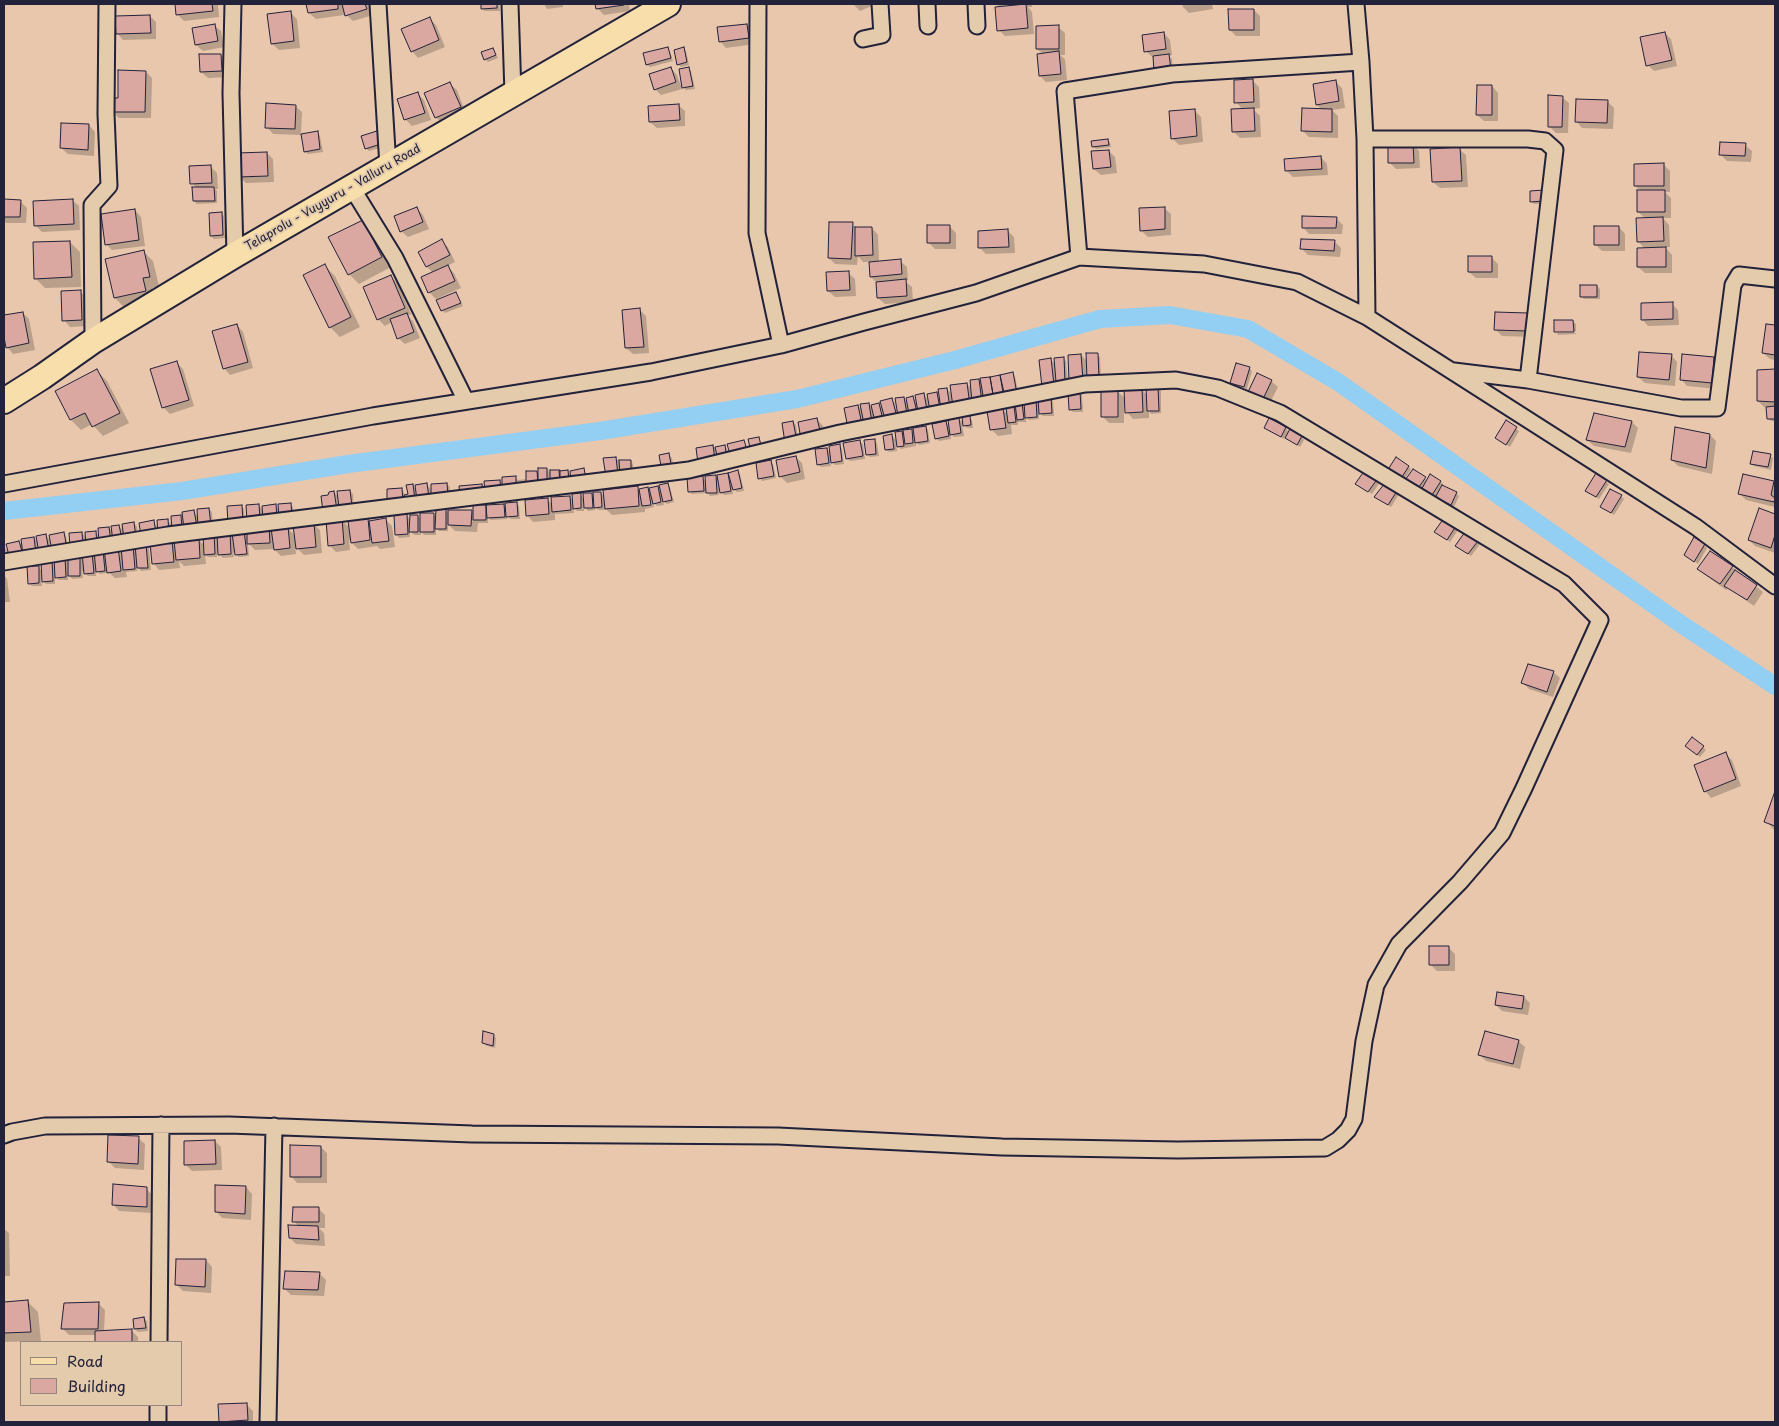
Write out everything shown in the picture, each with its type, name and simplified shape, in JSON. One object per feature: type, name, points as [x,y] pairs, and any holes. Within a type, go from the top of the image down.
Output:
[{"type":"main road","name":"Telaprolu - Vuyyuru - Valluru Road","points":[[4,401],[93,341],[235,255],[513,94],[637,12],[668,4]]},
{"type":"street","points":[[93,341],[92,205],[108,186],[106,114],[107,4]]},
{"type":"street","points":[[233,4],[231,93],[235,255]]},
{"type":"street","points":[[378,4],[388,167]]},
{"type":"street","points":[[510,4],[513,94]]},
{"type":"street","points":[[758,4],[757,233],[781,345]]},
{"type":"street","points":[[863,39],[882,36],[880,4]]},
{"type":"street","points":[[926,4],[928,26]]},
{"type":"street","points":[[976,4],[976,26]]},
{"type":"street","points":[[1356,4],[1365,139],[1367,318]]},
{"type":"street","points":[[1079,257],[1065,91],[1172,74],[1361,62]]},
{"type":"street","points":[[1365,139],[1528,139],[1546,141],[1555,150],[1528,380]]},
{"type":"street","points":[[352,188],[395,258],[466,401]]},
{"type":"street","points":[[4,484],[373,416],[651,372],[781,345],[976,293],[1079,257],[1204,264],[1297,282],[1367,318],[1450,370],[1696,527],[1774,582]]},
{"type":"street","points":[[1450,370],[1528,380],[1682,408],[1717,408],[1733,286],[1739,275],[1775,279]]},
{"type":"street","points":[[4,562],[168,534],[689,470],[840,432],[1085,384],[1176,380],[1218,388],[1280,413],[1564,584],[1600,620],[1502,833],[1460,882],[1399,944],[1376,985],[1364,1041],[1354,1118],[1348,1130],[1338,1140],[1325,1148],[1178,1150],[1002,1147],[778,1136],[472,1134],[274,1126],[45,1126],[4,1135]]},
{"type":"street","points":[[159,1341],[161,1125]]},
{"type":"street","points":[[268,1422],[274,1126]]},
{"type":"street","points":[[158,1406],[158,1422]]},
{"type":"building","points":[[175,4],[212,4],[213,11],[176,15]]},
{"type":"building","points":[[306,4],[338,4],[338,9],[308,13]]},
{"type":"building","points":[[342,4],[365,4],[367,9],[345,16]]},
{"type":"building","points":[[481,4],[497,4],[497,8],[481,9]]},
{"type":"building","points":[[595,4],[624,4],[624,5],[596,9]]},
{"type":"building","points":[[1026,4],[1028,28],[997,31],[995,7]]},
{"type":"building","points":[[1228,9],[1254,9],[1254,30],[1229,30]]},
{"type":"building","points":[[291,11],[294,41],[271,44],[267,14]]},
{"type":"building","points":[[150,15],[151,33],[116,34],[115,16]]},
{"type":"building","points":[[430,17],[439,40],[411,52],[401,29]]},
{"type":"building","points":[[215,24],[218,41],[195,45],[192,28]]},
{"type":"building","points":[[747,24],[749,38],[719,42],[717,27]]},
{"type":"building","points":[[1059,25],[1059,49],[1036,49],[1036,26]]},
{"type":"building","points":[[1164,32],[1166,49],[1144,52],[1142,35]]},
{"type":"building","points":[[1665,32],[1672,60],[1646,66],[1640,37]]},
{"type":"building","points":[[668,47],[671,58],[646,65],[643,53]]},
{"type":"building","points":[[684,47],[687,62],[677,65],[674,50]]},
{"type":"building","points":[[493,48],[496,55],[484,60],[481,52]]},
{"type":"building","points":[[1059,51],[1061,74],[1039,76],[1037,54]]},
{"type":"building","points":[[199,54],[221,54],[222,71],[200,72]]},
{"type":"building","points":[[1169,54],[1171,70],[1154,72],[1153,56]]},
{"type":"building","points":[[671,67],[676,82],[654,90],[649,74]]},
{"type":"building","points":[[689,67],[693,86],[682,88],[679,69]]},
{"type":"building","points":[[118,70],[146,71],[145,112],[111,112],[111,98],[118,98]]},
{"type":"building","points":[[1253,79],[1254,102],[1234,103],[1234,80]]},
{"type":"building","points":[[1336,80],[1339,101],[1316,105],[1313,84]]},
{"type":"building","points":[[450,82],[461,107],[435,118],[424,93]]},
{"type":"building","points":[[1477,85],[1492,85],[1492,115],[1476,115]]},
{"type":"building","points":[[418,92],[425,113],[404,120],[397,99]]},
{"type":"building","points":[[1548,95],[1563,96],[1562,127],[1548,127]]},
{"type":"building","points":[[1576,99],[1608,100],[1607,123],[1575,122]]},
{"type":"building","points":[[266,103],[296,105],[295,129],[265,128]]},
{"type":"building","points":[[679,104],[680,120],[649,122],[648,106]]},
{"type":"building","points":[[1254,108],[1255,131],[1232,132],[1231,109]]},
{"type":"building","points":[[1302,108],[1332,109],[1332,132],[1301,131]]},
{"type":"building","points":[[1195,109],[1197,136],[1171,139],[1169,111]]},
{"type":"building","points":[[61,123],[89,124],[88,150],[60,148]]},
{"type":"building","points":[[318,131],[320,149],[304,152],[301,134]]},
{"type":"building","points":[[377,131],[381,144],[365,149],[361,136]]},
{"type":"building","points":[[1108,139],[1109,145],[1092,147],[1091,141]]},
{"type":"building","points":[[1720,142],[1746,143],[1745,156],[1719,155]]},
{"type":"building","points":[[1413,143],[1414,163],[1388,163],[1388,144]]},
{"type":"building","points":[[1460,147],[1462,181],[1432,182],[1430,149]]},
{"type":"building","points":[[1109,150],[1111,167],[1093,169],[1091,151]]},
{"type":"building","points":[[267,152],[268,176],[238,177],[237,153]]},
{"type":"building","points":[[1321,156],[1322,169],[1285,171],[1284,159]]},
{"type":"building","points":[[1664,163],[1664,186],[1634,186],[1634,164]]},
{"type":"building","points":[[211,165],[212,183],[190,184],[189,166]]},
{"type":"building","points":[[192,187],[214,187],[215,201],[193,201]]},
{"type":"building","points":[[1544,190],[1544,201],[1530,202],[1530,191]]},
{"type":"building","points":[[1637,190],[1665,190],[1665,212],[1637,212]]},
{"type":"building","points":[[4,199],[21,200],[20,217],[4,217]]},
{"type":"building","points":[[73,199],[74,224],[34,226],[33,201]]},
{"type":"building","points":[[417,207],[423,222],[400,232],[394,216]]},
{"type":"building","points":[[1165,207],[1165,229],[1140,231],[1139,208]]},
{"type":"building","points":[[135,209],[139,240],[105,245],[101,214]]},
{"type":"building","points":[[222,212],[223,235],[210,236],[209,213]]},
{"type":"building","points":[[1302,216],[1337,217],[1336,228],[1302,228]]},
{"type":"building","points":[[1663,217],[1664,241],[1637,242],[1636,218]]},
{"type":"building","points":[[363,220],[382,257],[348,275],[328,237]]},
{"type":"building","points":[[829,222],[853,222],[851,259],[828,258]]},
{"type":"building","points":[[927,225],[950,225],[950,243],[927,243]]},
{"type":"building","points":[[1594,226],[1619,226],[1619,245],[1594,245]]},
{"type":"building","points":[[855,227],[872,227],[873,255],[855,256]]},
{"type":"building","points":[[1008,229],[1009,247],[978,248],[978,231]]},
{"type":"building","points":[[442,239],[450,255],[426,267],[418,252]]},
{"type":"building","points":[[1301,239],[1335,240],[1334,251],[1300,249]]},
{"type":"building","points":[[70,241],[72,277],[34,279],[33,242]]},
{"type":"building","points":[[1666,247],[1666,267],[1637,267],[1637,248]]},
{"type":"building","points":[[144,250],[150,277],[143,278],[146,291],[114,298],[105,259]]},
{"type":"building","points":[[1468,256],[1492,256],[1492,272],[1468,272]]},
{"type":"building","points":[[901,259],[902,274],[870,277],[869,262]]},
{"type":"building","points":[[325,264],[351,317],[329,328],[303,275]]},
{"type":"building","points":[[448,265],[455,281],[428,293],[421,277]]},
{"type":"building","points":[[849,271],[850,290],[827,291],[826,272]]},
{"type":"building","points":[[391,275],[405,308],[377,320],[363,287]]},
{"type":"building","points":[[906,279],[907,296],[877,298],[876,282]]},
{"type":"building","points":[[1580,285],[1597,285],[1597,297],[1580,297]]},
{"type":"building","points":[[81,290],[82,320],[62,321],[61,291]]},
{"type":"building","points":[[456,292],[461,303],[441,311],[436,300]]},
{"type":"building","points":[[1673,302],[1673,319],[1641,320],[1641,303]]},
{"type":"building","points":[[640,308],[644,347],[625,348],[622,310]]},
{"type":"building","points":[[23,312],[29,343],[6,348],[4,315]]},
{"type":"building","points":[[1495,312],[1528,313],[1527,331],[1494,330]]},
{"type":"building","points":[[407,313],[414,332],[397,339],[390,319]]},
{"type":"building","points":[[1554,320],[1573,320],[1574,332],[1554,332]]},
{"type":"building","points":[[237,324],[248,362],[223,369],[212,331]]},
{"type":"building","points":[[1766,324],[1775,325],[1775,355],[1762,353]]},
{"type":"building","points":[[1639,352],[1672,354],[1669,380],[1637,377]]},
{"type":"building","points":[[1086,353],[1098,353],[1099,378],[1087,379]]},
{"type":"building","points":[[1081,354],[1083,380],[1069,381],[1068,355]]},
{"type":"building","points":[[1682,354],[1714,357],[1712,383],[1680,380]]},
{"type":"building","points":[[1064,357],[1065,382],[1056,382],[1054,358]]},
{"type":"building","points":[[1051,358],[1054,385],[1042,387],[1039,360]]},
{"type":"building","points":[[177,361],[189,400],[162,408],[150,369]]},
{"type":"building","points":[[1236,363],[1250,367],[1244,387],[1230,383]]},
{"type":"building","points":[[97,369],[120,413],[92,427],[85,413],[70,420],[55,391]]},
{"type":"building","points":[[1775,369],[1775,402],[1757,401],[1757,370]]},
{"type":"building","points":[[1013,372],[1017,394],[1005,397],[1000,375]]},
{"type":"building","points":[[1257,373],[1272,380],[1263,399],[1248,392]]},
{"type":"building","points":[[1000,375],[1004,398],[994,400],[990,377]]},
{"type":"building","points":[[990,377],[994,400],[984,401],[980,378]]},
{"type":"building","points":[[979,379],[982,402],[972,403],[970,380]]},
{"type":"building","points":[[967,383],[970,405],[953,407],[950,385]]},
{"type":"building","points":[[1146,387],[1158,387],[1159,411],[1147,411]]},
{"type":"building","points":[[947,388],[950,408],[941,409],[938,389]]},
{"type":"building","points":[[1142,388],[1143,412],[1125,413],[1124,389]]},
{"type":"building","points":[[1118,389],[1118,417],[1101,417],[1101,390]]},
{"type":"building","points":[[1068,391],[1080,391],[1081,409],[1069,410]]},
{"type":"building","points":[[937,392],[940,409],[930,411],[927,394]]},
{"type":"building","points":[[924,393],[927,410],[918,412],[915,395]]},
{"type":"building","points":[[913,396],[917,412],[909,414],[906,398]]},
{"type":"building","points":[[904,397],[907,414],[898,416],[895,398]]},
{"type":"building","points":[[1051,397],[1052,413],[1039,414],[1038,398]]},
{"type":"building","points":[[892,398],[897,417],[885,419],[880,401]]},
{"type":"building","points":[[1036,400],[1037,417],[1025,418],[1024,401]]},
{"type":"building","points":[[869,403],[872,423],[864,424],[860,404]]},
{"type":"building","points":[[879,403],[883,420],[875,422],[871,405]]},
{"type":"building","points":[[1015,403],[1022,403],[1024,419],[1017,420]]},
{"type":"building","points":[[858,405],[862,425],[848,428],[844,408]]},
{"type":"building","points":[[1014,406],[1016,422],[1008,423],[1006,407]]},
{"type":"building","points":[[1775,406],[1775,419],[1767,419],[1766,407]]},
{"type":"building","points":[[1003,408],[1006,428],[990,430],[987,411]]},
{"type":"building","points":[[1594,413],[1632,421],[1625,447],[1586,440]]},
{"type":"building","points":[[970,416],[971,425],[963,426],[962,417]]},
{"type":"building","points":[[817,418],[821,435],[801,439],[798,422]]},
{"type":"building","points":[[959,418],[961,433],[950,435],[948,420]]},
{"type":"building","points":[[1269,418],[1286,427],[1281,437],[1264,428]]},
{"type":"building","points":[[1506,420],[1517,427],[1506,445],[1495,438]]},
{"type":"building","points":[[793,421],[797,441],[785,443],[782,423]]},
{"type":"building","points":[[946,421],[949,436],[935,439],[932,424]]},
{"type":"building","points":[[926,426],[928,441],[915,443],[913,428]]},
{"type":"building","points":[[1675,427],[1710,434],[1706,468],[1671,460]]},
{"type":"building","points":[[912,429],[913,443],[905,444],[903,430]]},
{"type":"building","points":[[1290,429],[1302,436],[1297,445],[1285,438]]},
{"type":"building","points":[[902,431],[904,446],[897,447],[895,432]]},
{"type":"building","points":[[892,434],[894,449],[885,450],[883,436]]},
{"type":"building","points":[[759,437],[762,450],[751,452],[748,439]]},
{"type":"building","points":[[875,439],[876,454],[866,455],[864,440]]},
{"type":"building","points":[[744,440],[748,453],[731,458],[727,444]]},
{"type":"building","points":[[860,440],[863,456],[846,459],[843,443]]},
{"type":"building","points":[[840,444],[842,461],[831,463],[829,446]]},
{"type":"building","points":[[713,445],[715,460],[698,463],[696,448]]},
{"type":"building","points":[[725,445],[727,458],[718,460],[715,447]]},
{"type":"building","points":[[827,448],[829,463],[817,465],[815,449]]},
{"type":"building","points":[[1753,451],[1771,454],[1768,467],[1750,464]]},
{"type":"building","points":[[669,453],[672,470],[662,472],[659,455]]},
{"type":"building","points":[[796,456],[800,472],[779,477],[776,460]]},
{"type":"building","points":[[616,457],[618,475],[606,477],[603,458]]},
{"type":"building","points":[[1396,457],[1409,466],[1400,480],[1387,471]]},
{"type":"building","points":[[619,460],[631,460],[631,475],[620,476]]},
{"type":"building","points":[[771,460],[774,476],[758,479],[756,463]]},
{"type":"building","points":[[538,468],[547,468],[547,485],[538,485]]},
{"type":"building","points":[[584,468],[586,479],[571,482],[570,471]]},
{"type":"building","points":[[1413,469],[1426,477],[1416,491],[1403,483]]},
{"type":"building","points":[[550,470],[560,470],[560,481],[550,483]]},
{"type":"building","points":[[568,470],[569,481],[560,481],[559,471]]},
{"type":"building","points":[[738,470],[742,488],[733,490],[728,473]]},
{"type":"building","points":[[1365,470],[1378,478],[1368,492],[1355,484]]},
{"type":"building","points":[[526,471],[537,471],[538,485],[526,488]]},
{"type":"building","points":[[728,473],[731,491],[720,493],[717,475]]},
{"type":"building","points":[[1596,473],[1607,480],[1596,497],[1585,491]]},
{"type":"building","points":[[1430,474],[1441,481],[1430,498],[1420,492]]},
{"type":"building","points":[[1743,474],[1774,481],[1771,495],[1775,498],[1774,502],[1738,494]]},
{"type":"building","points":[[716,475],[717,493],[706,493],[705,476]]},
{"type":"building","points":[[516,476],[516,488],[502,489],[502,477]]},
{"type":"building","points":[[703,476],[704,491],[688,492],[687,478]]},
{"type":"building","points":[[500,480],[501,491],[485,492],[484,481]]},
{"type":"building","points":[[427,483],[429,498],[417,500],[415,485]]},
{"type":"building","points":[[447,483],[448,496],[431,497],[431,484]]},
{"type":"building","points":[[668,483],[672,500],[663,502],[659,485]]},
{"type":"building","points":[[1385,483],[1397,491],[1388,505],[1374,497]]},
{"type":"building","points":[[413,484],[415,500],[405,501],[404,495],[408,494],[406,485]]},
{"type":"building","points":[[482,484],[483,493],[460,496],[459,486]]},
{"type":"building","points":[[1442,485],[1457,492],[1451,505],[1435,498]]},
{"type":"building","points":[[638,486],[639,506],[605,509],[603,490]]},
{"type":"building","points":[[658,486],[661,502],[653,504],[649,488]]},
{"type":"building","points":[[648,487],[651,505],[642,506],[639,489]]},
{"type":"building","points":[[402,488],[403,503],[387,504],[387,489]]},
{"type":"building","points":[[1610,489],[1622,495],[1611,513],[1600,507]]},
{"type":"building","points":[[350,490],[352,506],[339,508],[337,491]]},
{"type":"building","points":[[334,491],[337,510],[323,512],[321,496],[328,495],[329,492]]},
{"type":"building","points":[[593,492],[601,492],[602,507],[594,508]]},
{"type":"building","points":[[581,493],[581,508],[573,509],[572,494]]},
{"type":"building","points":[[583,493],[592,493],[593,508],[584,508]]},
{"type":"building","points":[[570,496],[571,510],[552,512],[551,497]]},
{"type":"building","points":[[548,498],[549,514],[526,516],[525,500]]},
{"type":"building","points":[[517,502],[518,516],[506,517],[505,503]]},
{"type":"building","points":[[291,503],[292,517],[279,518],[278,504]]},
{"type":"building","points":[[259,504],[260,520],[247,521],[246,505]]},
{"type":"building","points":[[276,504],[277,519],[263,520],[262,506]]},
{"type":"building","points":[[504,504],[505,517],[487,518],[486,505]]},
{"type":"building","points":[[242,505],[243,523],[228,524],[227,506]]},
{"type":"building","points":[[473,505],[486,505],[486,520],[473,520]]},
{"type":"building","points":[[209,508],[211,526],[198,527],[197,509]]},
{"type":"building","points":[[1759,508],[1775,514],[1775,535],[1771,548],[1748,540]]},
{"type":"building","points":[[436,509],[446,509],[446,529],[435,529]]},
{"type":"building","points":[[194,510],[197,527],[184,529],[182,512]]},
{"type":"building","points":[[448,510],[472,510],[471,526],[448,525]]},
{"type":"building","points":[[420,513],[434,513],[434,532],[420,532]]},
{"type":"building","points":[[407,514],[408,534],[395,535],[394,515]]},
{"type":"building","points":[[181,515],[182,530],[172,531],[171,516]]},
{"type":"building","points":[[410,515],[418,515],[418,532],[409,532]]},
{"type":"building","points":[[342,518],[344,544],[328,546],[326,520]]},
{"type":"building","points":[[368,518],[370,540],[351,543],[348,521]]},
{"type":"building","points":[[386,518],[389,541],[372,543],[369,521]]},
{"type":"building","points":[[1444,518],[1456,526],[1447,540],[1434,532]]},
{"type":"building","points":[[168,519],[169,533],[158,534],[157,520]]},
{"type":"building","points":[[154,520],[156,534],[141,536],[139,523]]},
{"type":"building","points":[[134,522],[136,538],[124,539],[122,524]]},
{"type":"building","points":[[314,523],[316,547],[296,549],[293,525]]},
{"type":"building","points":[[119,525],[122,539],[113,541],[111,526]]},
{"type":"building","points":[[269,526],[270,543],[247,544],[247,527]]},
{"type":"building","points":[[288,526],[290,548],[274,550],[271,528]]},
{"type":"building","points":[[109,527],[111,542],[99,543],[98,528]]},
{"type":"building","points":[[96,531],[97,545],[86,546],[85,532]]},
{"type":"building","points":[[244,531],[247,554],[235,555],[232,533]]},
{"type":"building","points":[[64,532],[67,549],[52,551],[49,535]]},
{"type":"building","points":[[82,532],[83,546],[70,547],[69,533]]},
{"type":"building","points":[[230,532],[231,554],[218,555],[217,533]]},
{"type":"building","points":[[1465,532],[1478,541],[1468,554],[1455,546]]},
{"type":"building","points":[[203,533],[214,533],[215,554],[204,555]]},
{"type":"building","points":[[46,534],[49,551],[39,553],[36,536]]},
{"type":"building","points":[[34,537],[36,554],[23,555],[21,539]]},
{"type":"building","points":[[1694,537],[1705,544],[1694,562],[1684,555]]},
{"type":"building","points":[[199,538],[200,558],[176,560],[174,540]]},
{"type":"building","points":[[172,540],[174,562],[152,564],[150,542]]},
{"type":"building","points":[[19,541],[23,555],[10,559],[6,544]]},
{"type":"building","points":[[146,543],[148,568],[137,568],[135,544]]},
{"type":"building","points":[[133,545],[135,569],[123,570],[121,546]]},
{"type":"building","points":[[118,547],[121,571],[107,573],[104,549]]},
{"type":"building","points":[[94,550],[103,550],[105,571],[96,572]]},
{"type":"building","points":[[1710,551],[1733,566],[1720,584],[1697,569]]},
{"type":"building","points":[[82,552],[92,552],[94,573],[84,574]]},
{"type":"building","points":[[68,555],[80,555],[80,576],[68,576]]},
{"type":"building","points":[[54,557],[65,557],[66,577],[55,578]]},
{"type":"building","points":[[41,561],[52,561],[53,581],[42,582]]},
{"type":"building","points":[[27,566],[39,566],[39,583],[28,584]]},
{"type":"building","points":[[1735,570],[1757,585],[1747,600],[1724,586]]},
{"type":"building","points":[[1528,664],[1554,671],[1547,692],[1521,683]]},
{"type":"building","points":[[1692,737],[1704,746],[1697,755],[1685,746]]},
{"type":"building","points":[[1726,752],[1736,779],[1704,792],[1694,765]]},
{"type":"building","points":[[1775,791],[1775,826],[1764,822]]},
{"type":"building","points":[[1429,946],[1449,946],[1449,965],[1429,965]]},
{"type":"building","points":[[1497,992],[1524,996],[1522,1009],[1495,1005]]},
{"type":"building","points":[[483,1031],[494,1034],[493,1046],[482,1043]]},
{"type":"building","points":[[1485,1031],[1519,1040],[1513,1064],[1478,1055]]},
{"type":"building","points":[[108,1135],[139,1136],[138,1164],[107,1162]]},
{"type":"building","points":[[215,1140],[216,1164],[184,1165],[184,1141]]},
{"type":"building","points":[[290,1145],[321,1146],[321,1177],[290,1177]]},
{"type":"building","points":[[113,1184],[147,1187],[147,1207],[112,1205]]},
{"type":"building","points":[[215,1185],[246,1186],[245,1214],[215,1212]]},
{"type":"building","points":[[293,1207],[319,1207],[319,1222],[292,1222]]},
{"type":"building","points":[[288,1225],[318,1226],[319,1240],[289,1238]]},
{"type":"building","points":[[176,1259],[206,1259],[205,1287],[175,1285]]},
{"type":"building","points":[[285,1271],[320,1272],[318,1290],[283,1289]]},
{"type":"building","points":[[28,1300],[31,1332],[4,1333],[4,1302]]},
{"type":"building","points":[[99,1302],[98,1329],[61,1329],[64,1303]]},
{"type":"building","points":[[144,1317],[146,1328],[134,1329],[133,1319]]},
{"type":"building","points":[[132,1329],[132,1341],[95,1341],[95,1331]]},
{"type":"building","points":[[247,1403],[248,1420],[219,1422],[218,1404]]},
{"type":"waterway","points":[[4,511],[182,491],[348,464],[600,431],[797,399],[955,360],[1100,319],[1170,315],[1248,329],[1338,382],[1678,622],[1775,686]]}]
